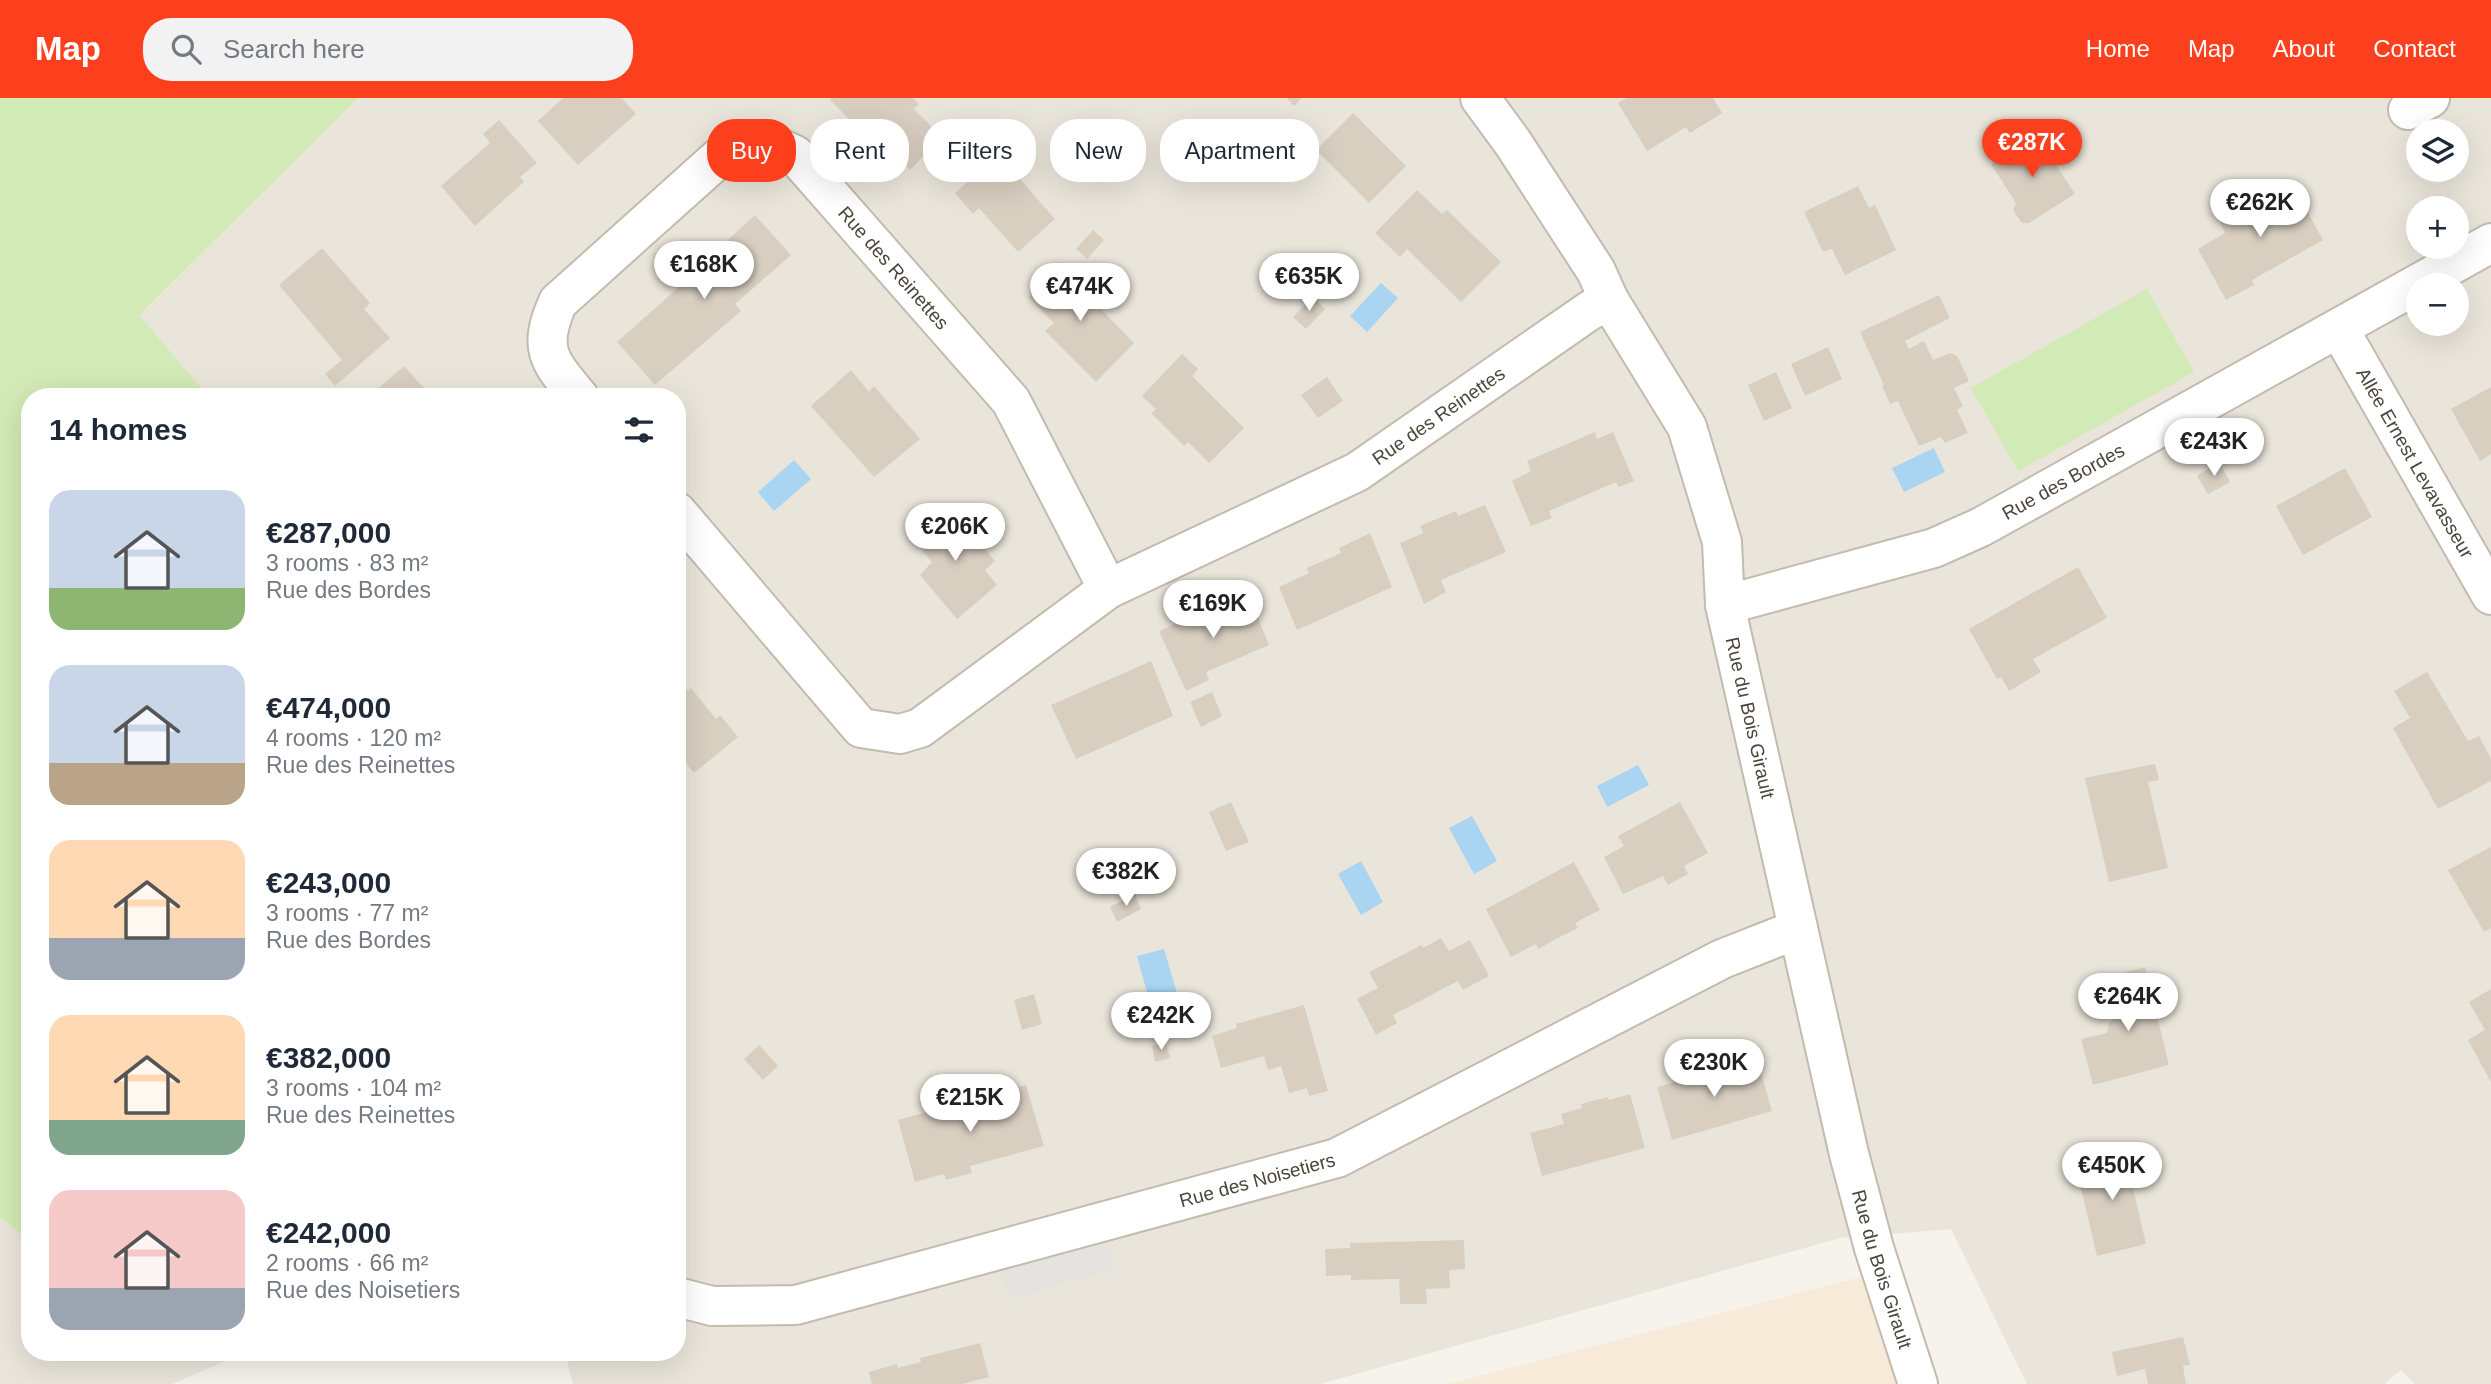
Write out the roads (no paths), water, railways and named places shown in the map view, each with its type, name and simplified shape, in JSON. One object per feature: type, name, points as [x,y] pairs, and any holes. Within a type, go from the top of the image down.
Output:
[{"type":"street","name":"Rue du Bois Girault","points":[[1480,98],[1513,143],[1596,271],[1609,300],[1686,427],[1722,542],[1725,605],[1849,1154],[1874,1248],[1918,1384]]},
{"type":"street","name":"Rue des Reinettes","points":[[571,388],[552,365],[547,340],[551,317],[558,302],[732,146],[755,142],[777,146],[794,155],[1011,401],[1108,589]]},
{"type":"street","name":"Rue des Bordes","points":[[1725,605],[1934,548],[1981,527],[2491,243]]},
{"type":"street","name":"Rue des Reinettes","points":[[686,523],[861,728],[900,734],[920,728],[1108,589],[1357,472],[1589,311],[1609,300]]},
{"type":"street","name":"Allée Ernest Levavasseur","points":[[2339,329],[2491,595]]},
{"type":"street","name":"Rue des Noisetiers","points":[[686,1299],[712,1306],[796,1305],[1337,1158],[1722,959],[1798,929]]},
{"type":"water","points":[[1381,283],[1398,298],[1367,332],[1350,316]]},
{"type":"water","points":[[1934,448],[1945,472],[1904,492],[1892,468]]},
{"type":"water","points":[[794,460],[811,479],[774,511],[758,492]]},
{"type":"water","points":[[1638,765],[1649,785],[1607,807],[1597,786]]},
{"type":"water","points":[[1472,816],[1497,861],[1474,874],[1449,828]]},
{"type":"water","points":[[1361,861],[1383,902],[1361,915],[1338,874]]},
{"type":"water","points":[[1164,949],[1183,1014],[1172,1018],[1165,1012],[1153,1014],[1137,956]]}]
